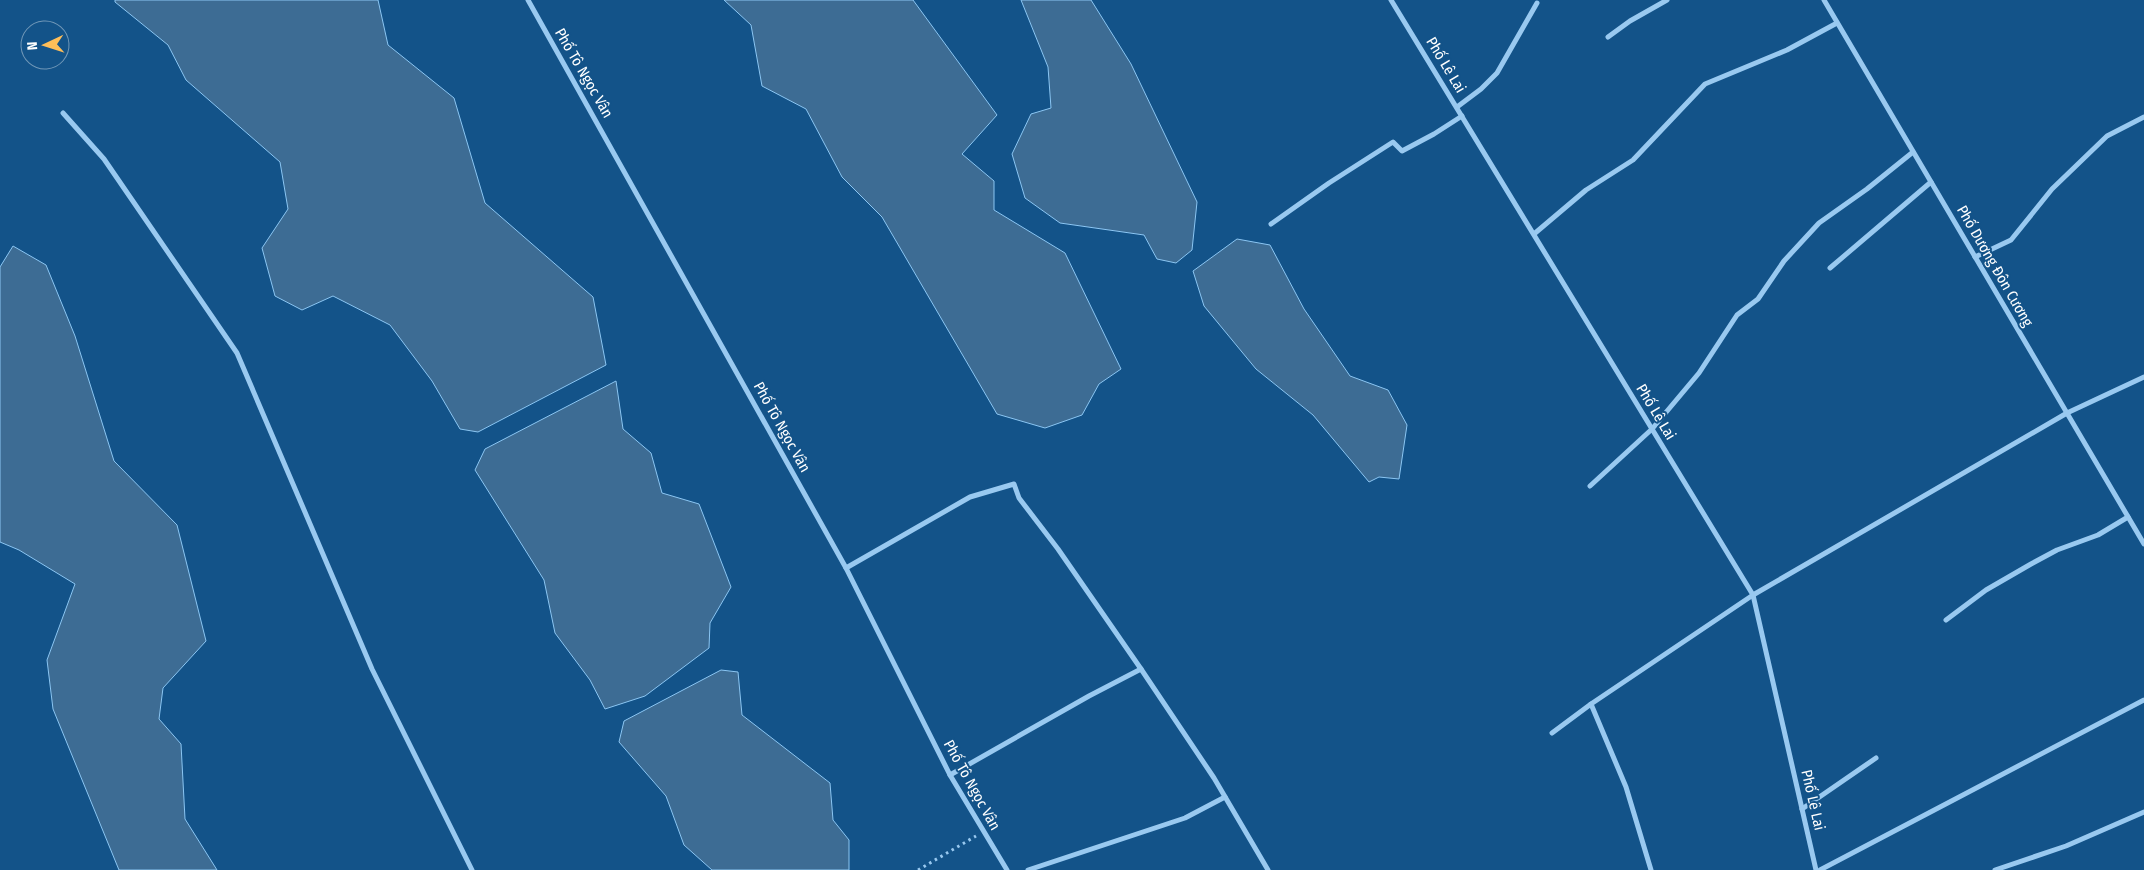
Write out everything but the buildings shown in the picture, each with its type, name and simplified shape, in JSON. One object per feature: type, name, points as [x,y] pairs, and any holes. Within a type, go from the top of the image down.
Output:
[{"type":"street","name":"Phố Tô Ngọc Vân","points":[[528,0],[846,568],[950,775],[1006,870]]},
{"type":"street","name":"Phố Lê Lai","points":[[1391,0],[1753,595],[1816,870]]},
{"type":"street","points":[[1608,38],[1630,21],[1667,0]]},
{"type":"street","name":"Phố Dương Đôn Cương","points":[[1824,0],[2144,544]]},
{"type":"street","points":[[1457,107],[1481,89],[1497,73],[1537,3]]},
{"type":"street","points":[[1534,234],[1586,190],[1633,160],[1705,84],[1787,50],[1837,23]]},
{"type":"street","points":[[63,113],[104,159],[237,353],[372,668],[472,870]]},
{"type":"street","points":[[1271,224],[1329,183],[1393,142],[1402,151],[1462,116]]},
{"type":"street","points":[[1975,257],[2011,240],[2052,189],[2107,136],[2144,117]]},
{"type":"street","points":[[1590,486],[1652,429],[1699,374],[1737,315],[1758,298],[1784,261],[1818,223],[1868,189],[1913,152]]},
{"type":"street","points":[[1830,268],[1931,182]]},
{"type":"street","points":[[1552,733],[1591,704],[1753,595],[2067,413],[2144,377]]},
{"type":"street","points":[[846,568],[970,497],[1014,484],[1019,498],[1058,549],[1141,669],[1225,797],[1268,870]]},
{"type":"street","points":[[1946,620],[1986,590],[2030,564],[2057,550],[2098,535],[2128,517]]},
{"type":"street","points":[[950,775],[1089,696],[1141,669]]},
{"type":"street","points":[[1820,870],[2144,700]]},
{"type":"street","points":[[1591,704],[1626,787],[1651,870]]},
{"type":"street","points":[[1802,809],[1876,758]]},
{"type":"street","points":[[1028,870],[1184,818],[1225,797]]},
{"type":"street","points":[[1995,870],[2066,846],[2144,812]]},
{"type":"street","points":[[2016,864],[2018,870]]},
{"type":"path","points":[[918,870],[983,832]]},
{"type":"water","points":[[115,0],[378,0],[388,45],[454,98],[485,203],[593,297],[606,365],[478,432],[460,429],[432,381],[390,325],[333,296],[302,310],[275,296],[262,248],[288,209],[280,162],[186,80],[168,45],[115,2]]},
{"type":"water","points":[[724,0],[913,0],[997,115],[962,154],[994,181],[994,210],[1065,253],[1121,369],[1099,384],[1082,415],[1045,428],[997,414],[882,217],[842,177],[806,109],[762,86],[751,25]]},
{"type":"water","points":[[1021,0],[1091,0],[1131,64],[1197,202],[1192,250],[1176,263],[1157,259],[1144,235],[1060,223],[1025,198],[1012,154],[1031,114],[1051,108],[1048,67]]},
{"type":"water","points":[[1237,239],[1270,245],[1304,309],[1350,376],[1388,390],[1407,425],[1399,479],[1379,477],[1369,482],[1313,415],[1256,369],[1204,306],[1193,271]]},
{"type":"water","points":[[13,246],[46,265],[75,336],[114,461],[177,525],[206,641],[163,688],[159,719],[181,744],[185,819],[217,870],[119,870],[53,709],[47,660],[75,584],[19,550],[0,542],[0,267]]},
{"type":"water","points":[[616,381],[623,429],[651,453],[662,493],[699,504],[731,587],[710,623],[709,648],[645,696],[605,709],[590,680],[555,633],[544,580],[475,470],[485,449]]},
{"type":"water","points":[[721,670],[738,672],[742,715],[830,783],[833,820],[849,840],[849,870],[712,870],[684,845],[666,796],[619,742],[624,721]]}]
